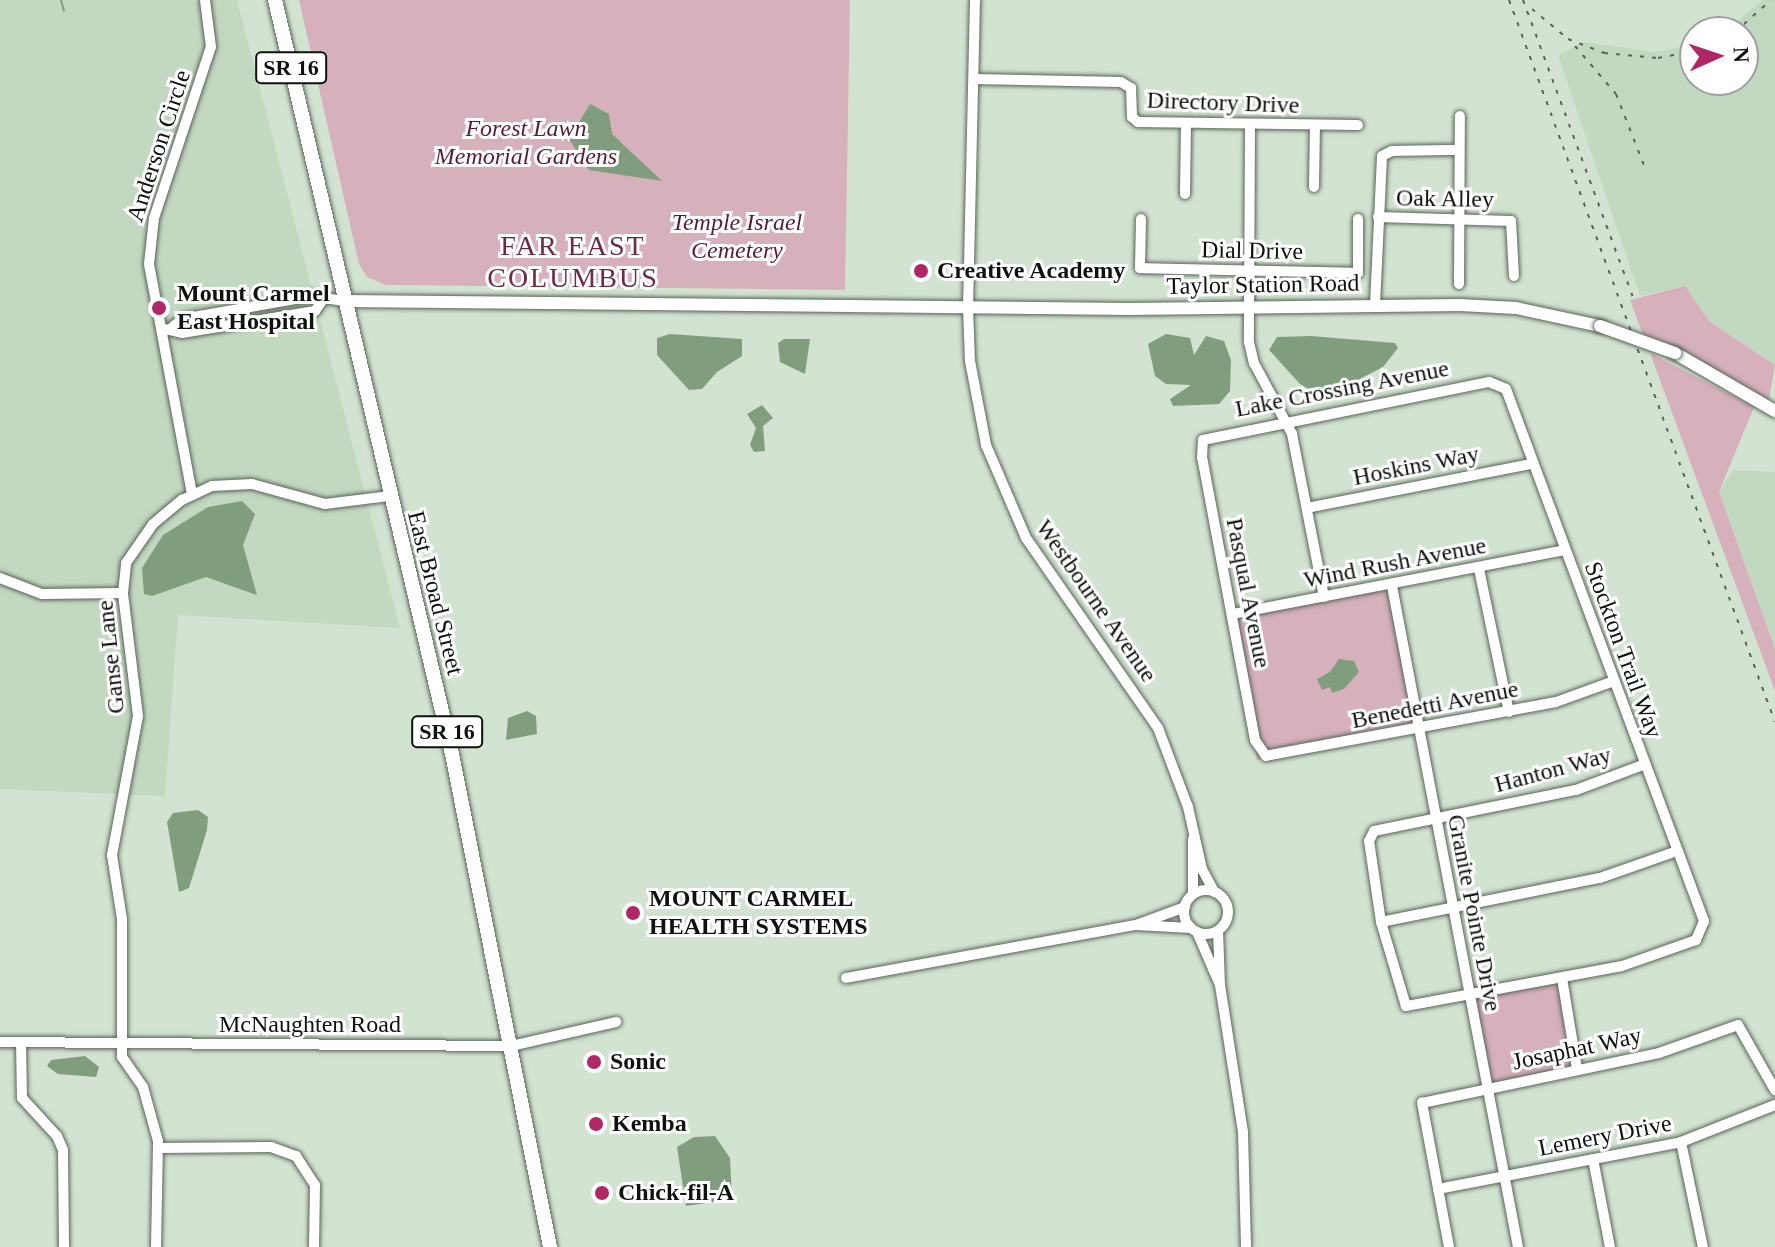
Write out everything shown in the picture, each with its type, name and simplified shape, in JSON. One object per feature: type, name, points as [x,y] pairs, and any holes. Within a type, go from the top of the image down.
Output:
[{"type":"highway","name":"East Broad Street","points":[[275,0],[452,754],[550,1247]]},
{"type":"main road","name":"Taylor Station Road","points":[[344,301],[1516,308],[1600,326],[1675,353],[1775,411]]},
{"type":"street","name":"Anderson Circle","points":[[192,494],[150,242],[209,60],[211,30],[205,0]]},
{"type":"street","name":"Westbourne Avenue","points":[[975,0],[968,307],[976,400],[1007,502],[1044,569],[1158,728],[1188,807],[1193,837],[1193,894]]},
{"type":"street","name":"Directory Drive","points":[[974,79],[1121,82],[1131,88],[1134,120],[1250,125],[1358,125]]},
{"type":"street","points":[[1459,284],[1460,116]]},
{"type":"street","points":[[1185,194],[1186,123]]},
{"type":"street","points":[[1250,125],[1247,308],[1254,363],[1287,419],[1324,597]]},
{"type":"street","points":[[1314,187],[1315,126]]},
{"type":"street","points":[[1375,305],[1382,156],[1392,151],[1459,150]]},
{"type":"street","name":"Oak Alley","points":[[1378,217],[1511,221],[1514,276]]},
{"type":"street","name":"Dial Drive","points":[[1141,219],[1140,268],[1358,273],[1358,219]]},
{"type":"street","points":[[164,329],[182,333],[315,311],[322,301],[344,301]]},
{"type":"street","name":"Lake Crossing Avenue","points":[[1203,440],[1287,419],[1489,382]]},
{"type":"street","name":"Stockton Trail Way","points":[[1489,382],[1506,389],[1643,765],[1704,921],[1696,940],[1622,966],[1562,978]]},
{"type":"street","name":"Pasqual Avenue","points":[[1203,440],[1202,458],[1255,740],[1262,753]]},
{"type":"street","name":"Hoskins Way","points":[[1307,508],[1532,464]]},
{"type":"street","name":"Ganse Lane","points":[[121,1043],[122,919],[112,842],[138,716],[123,593],[126,563],[139,539],[192,494],[235,483],[325,504],[389,496]]},
{"type":"street","name":"Wind Rush Avenue","points":[[1233,614],[1392,586],[1565,550]]},
{"type":"street","points":[[1479,569],[1509,712]]},
{"type":"street","points":[[0,578],[42,594],[123,593]]},
{"type":"street","name":"Granite Pointe Drive","points":[[1392,586],[1518,1247]]},
{"type":"street","name":"Benedetti Avenue","points":[[1262,753],[1276,757],[1509,712],[1556,702],[1614,681]]},
{"type":"street","name":"Hanton Way","points":[[1381,922],[1369,841],[1378,829],[1576,790],[1643,765]]},
{"type":"street","name":"Westbourne Avenue","points":[[1193,837],[1214,892]]},
{"type":"street","points":[[1577,1069],[1562,978],[1406,1006],[1381,922],[1600,878],[1677,851]]},
{"type":"street","points":[[846,978],[1136,925],[1185,907],[1193,894],[1214,892],[1228,907],[1227,921],[1218,931],[1220,985],[1241,1110],[1246,1247]]},
{"type":"street","points":[[1185,907],[1220,985]]},
{"type":"street","points":[[1136,925],[1218,931]]},
{"type":"street","name":"McNaughten Road","points":[[0,1042],[511,1046],[616,1022]]},
{"type":"street","name":"Josaphat Way","points":[[1438,1189],[1422,1103],[1659,1053],[1738,1025],[1775,1090]]},
{"type":"street","points":[[21,1042],[22,1098],[57,1136],[63,1150],[64,1247]]},
{"type":"street","points":[[121,1043],[122,1057],[143,1087],[158,1148],[156,1247]]},
{"type":"street","name":"Lemery Drive","points":[[1438,1189],[1681,1142],[1775,1105]]},
{"type":"street","points":[[1681,1142],[1703,1247]]},
{"type":"street","points":[[158,1148],[271,1147],[304,1162],[315,1185],[314,1247]]},
{"type":"street","points":[[1593,1159],[1610,1247]]},
{"type":"street","points":[[1438,1189],[1449,1247]]},
{"type":"shaded area","name":"Mount Carmel East Hospital","points":[[0,0],[237,0],[400,628],[178,615],[165,796],[0,789]]},
{"type":"shaded area","points":[[1763,0],[1775,0],[1775,365],[1709,321],[1685,286],[1640,296],[1558,55],[1584,42],[1656,52],[1679,47],[1679,96],[1759,96],[1759,16],[1743,16]]},
{"type":"shaded area","points":[[590,104],[609,114],[612,134],[662,181],[589,170],[569,139]]},
{"type":"shaded area","points":[[670,334],[742,339],[742,356],[717,372],[702,389],[689,390],[657,355],[657,338]]},
{"type":"shaded area","points":[[1166,334],[1190,338],[1194,355],[1206,336],[1224,341],[1231,360],[1230,391],[1219,404],[1173,406],[1170,399],[1191,385],[1166,384],[1155,376],[1148,344]]},
{"type":"shaded area","points":[[1311,336],[1395,343],[1398,348],[1383,367],[1323,398],[1300,384],[1269,350],[1277,337]]},
{"type":"shaded area","points":[[784,339],[810,339],[805,374],[780,362],[778,343]]},
{"type":"shaded area","points":[[762,405],[773,418],[763,426],[765,451],[754,452],[750,445],[756,428],[747,414]]},
{"type":"shaded area","points":[[1733,470],[1775,472],[1775,649],[1719,492]]},
{"type":"shaded area","points":[[242,501],[255,514],[243,545],[257,595],[206,577],[152,596],[144,594],[142,568],[163,535],[208,507]]},
{"type":"shaded area","points":[[1339,659],[1354,661],[1359,672],[1344,689],[1332,693],[1330,687],[1322,690],[1317,679],[1330,672]]},
{"type":"shaded area","points":[[527,711],[536,716],[537,734],[506,740],[508,718]]},
{"type":"shaded area","points":[[198,810],[208,817],[207,830],[189,888],[179,892],[167,822],[173,813]]},
{"type":"shaded area","points":[[85,1056],[99,1067],[96,1077],[58,1074],[47,1066],[51,1060]]},
{"type":"shaded area","points":[[715,1136],[730,1158],[732,1199],[686,1206],[677,1147],[694,1137]]},
{"type":"green space","name":"Forest Lawn Memorial Gardens","points":[[299,0],[850,0],[845,290],[386,285],[367,277],[359,264]]},
{"type":"green space","points":[[1685,286],[1709,321],[1775,365],[1769,399],[1643,335],[1630,300]]},
{"type":"green space","points":[[1650,353],[1754,407],[1719,492],[1775,649],[1775,691]]},
{"type":"green space","points":[[1392,586],[1418,729],[1257,760],[1233,614]]},
{"type":"green space","points":[[1562,978],[1577,1069],[1488,1088],[1469,996]]},
{"type":"waterway","points":[[61,0],[64,11]]},
{"type":"railway","points":[[1509,0],[1775,722]]},
{"type":"railway","points":[[1523,0],[1633,298]]},
{"type":"railway","points":[[1753,16],[1771,0]]},
{"type":"railway","points":[[1532,9],[1568,39],[1604,53],[1658,58],[1679,54]]},
{"type":"railway","points":[[1575,46],[1616,94],[1646,170]]},
{"type":"place","name":"Creative Academy","points":[[921,271]]},
{"type":"place","name":"Mount Carmel East Hospital","points":[[159,308]]},
{"type":"place","name":"MOUNT CARMEL HEALTH SYSTEMS","points":[[633,913]]},
{"type":"place","name":"Sonic","points":[[594,1062]]},
{"type":"place","name":"Kemba","points":[[596,1124]]},
{"type":"place","name":"Chick-fil-A","points":[[602,1193]]},
{"type":"district","name":"FAR EAST COLUMBUS","points":[[573,262]]},
{"type":"park label","name":"Temple Israel Cemetery","points":[[737,237]]}]
